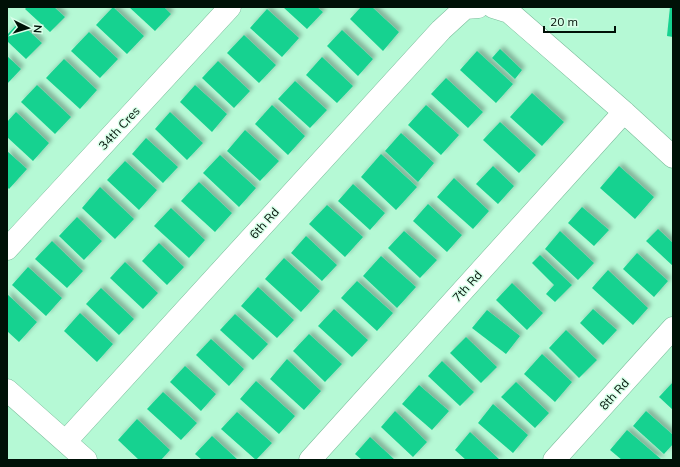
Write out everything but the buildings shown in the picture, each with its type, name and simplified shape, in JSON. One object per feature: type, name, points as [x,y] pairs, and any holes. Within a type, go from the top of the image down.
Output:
[{"type":"street","name":"34th Cres","points":[[7,249],[230,7]]},
{"type":"street","points":[[492,7],[509,12],[624,112],[673,157]]},
{"type":"street","name":"6th Rd","points":[[66,441],[441,30],[472,8]]},
{"type":"street","name":"7th Rd","points":[[310,460],[624,112]]},
{"type":"street","name":"8th Rd","points":[[554,460],[673,328]]},
{"type":"street","points":[[7,390],[86,460]]}]
